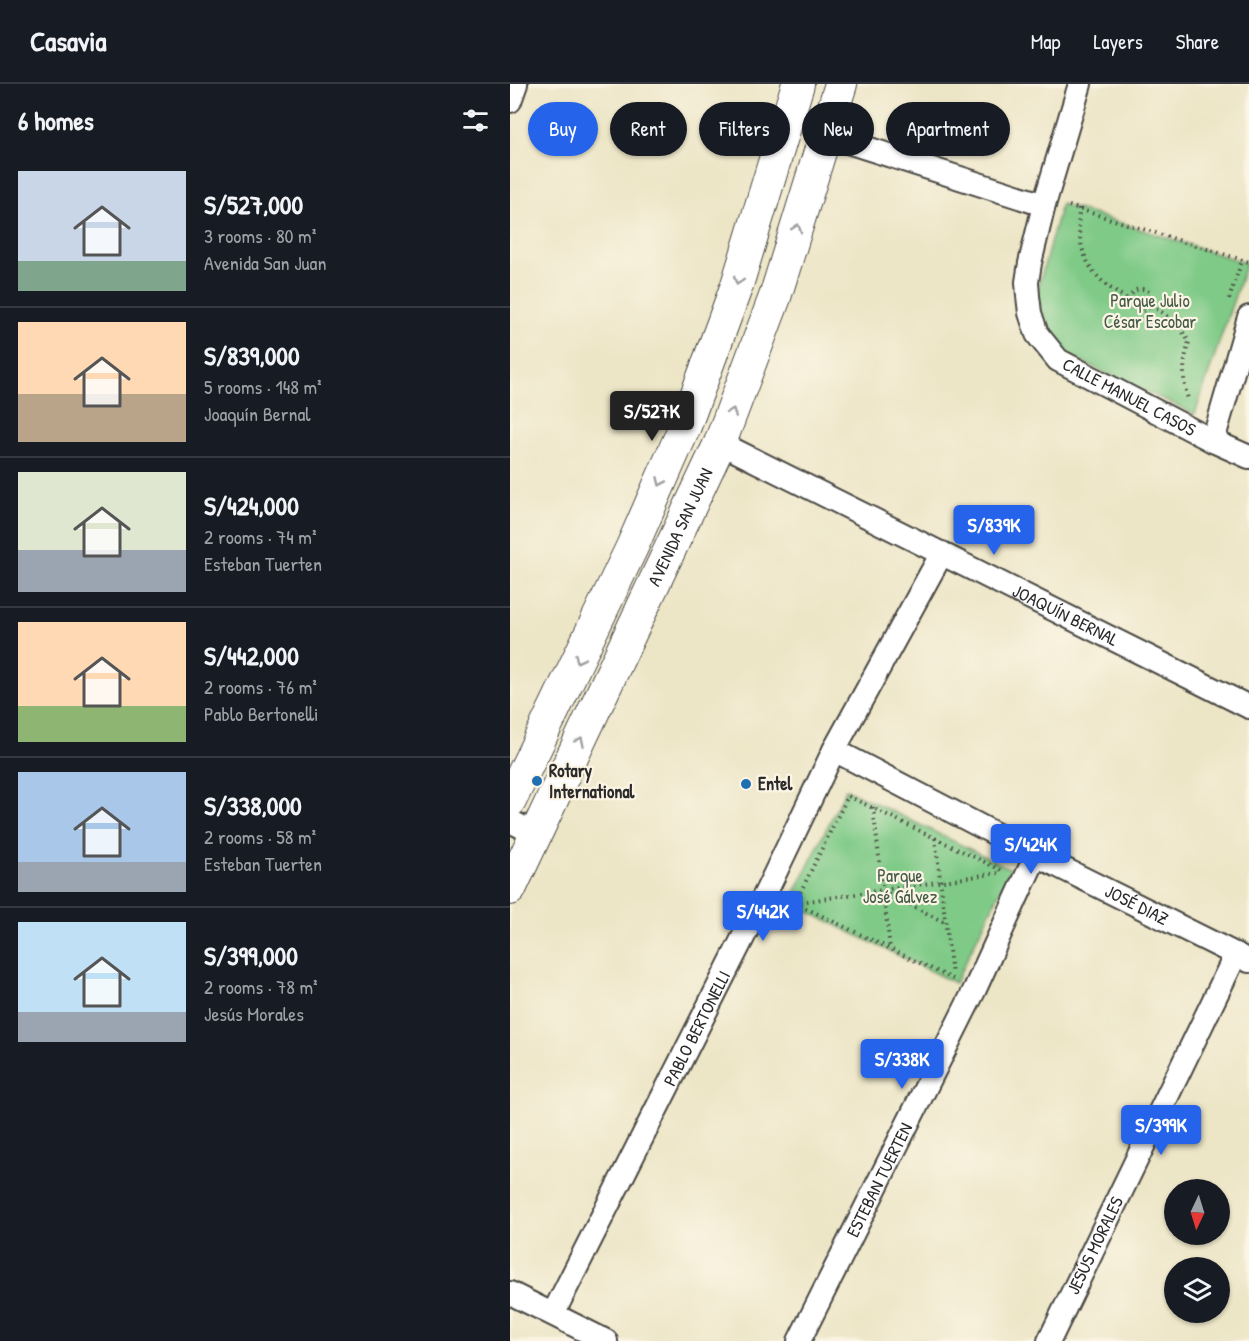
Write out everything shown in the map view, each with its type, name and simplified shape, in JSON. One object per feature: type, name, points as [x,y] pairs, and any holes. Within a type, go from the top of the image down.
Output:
[{"type":"main road","name":"AVENIDA SAN JUAN","points":[[510,801],[632,547],[685,426],[737,285],[798,84]]},
{"type":"main road","name":"AVENIDA SAN JUAN","points":[[836,102],[841,84]]},
{"type":"main road","name":"AVENIDA SAN JUAN","points":[[510,889],[523,827],[720,443],[775,297],[819,156]]},
{"type":"street","points":[[510,101],[516,84]]},
{"type":"street","name":"CALLE MANUEL CASOS","points":[[1080,84],[1029,263],[1027,282],[1030,314],[1037,334],[1058,360],[1213,441],[1249,457]]},
{"type":"street","points":[[874,149],[1045,201]]},
{"type":"street","points":[[1213,441],[1249,317]]},
{"type":"street","name":"JOAQUÍN BERNAL","points":[[720,443],[1249,706]]},
{"type":"street","name":"PABLO BERTONELLI","points":[[553,1314],[767,890],[834,750],[942,553]]},
{"type":"street","name":"JOSÉ DIAZ","points":[[834,750],[1036,855],[1242,957]]},
{"type":"street","name":"ESTEBAN TUERTEN","points":[[799,1341],[975,990],[1036,855]]},
{"type":"street","name":"JESÚS MORALES","points":[[1049,1341],[1242,957]]},
{"type":"street","points":[[510,1293],[606,1341]]},
{"type":"path","points":[[1045,201],[1079,208],[1249,262]]},
{"type":"path","points":[[1079,208],[1078,226],[1087,261],[1105,285],[1130,300]]},
{"type":"path","points":[[1228,303],[1242,260]]},
{"type":"path","points":[[1144,289],[1150,293],[1152,299],[1151,306],[1146,310],[1138,311],[1130,300],[1132,294],[1137,290],[1144,289]]},
{"type":"path","points":[[1151,306],[1164,312],[1175,322],[1189,342],[1182,375],[1184,387],[1193,410],[1213,441]]},
{"type":"path","points":[[848,796],[1005,872],[940,882],[795,903],[848,796]]},
{"type":"path","points":[[873,807],[890,949]]},
{"type":"path","points":[[935,838],[952,979]]},
{"type":"path","points":[[767,890],[975,990]]},
{"type":"path","points":[[883,890],[946,923]]},
{"type":"path","points":[[952,979],[958,968]]},
{"type":"green space","name":"Parque Julio César Escobar","points":[[1061,204],[1246,263],[1195,414],[1064,354],[1045,333],[1037,292]]},
{"type":"green space","name":"Parque José Gálvez","points":[[846,789],[1011,869],[955,983],[790,903]]},
{"type":"place","name":"Rotary International","points":[[537,781]]},
{"type":"place","name":"Entel","points":[[746,784]]}]
